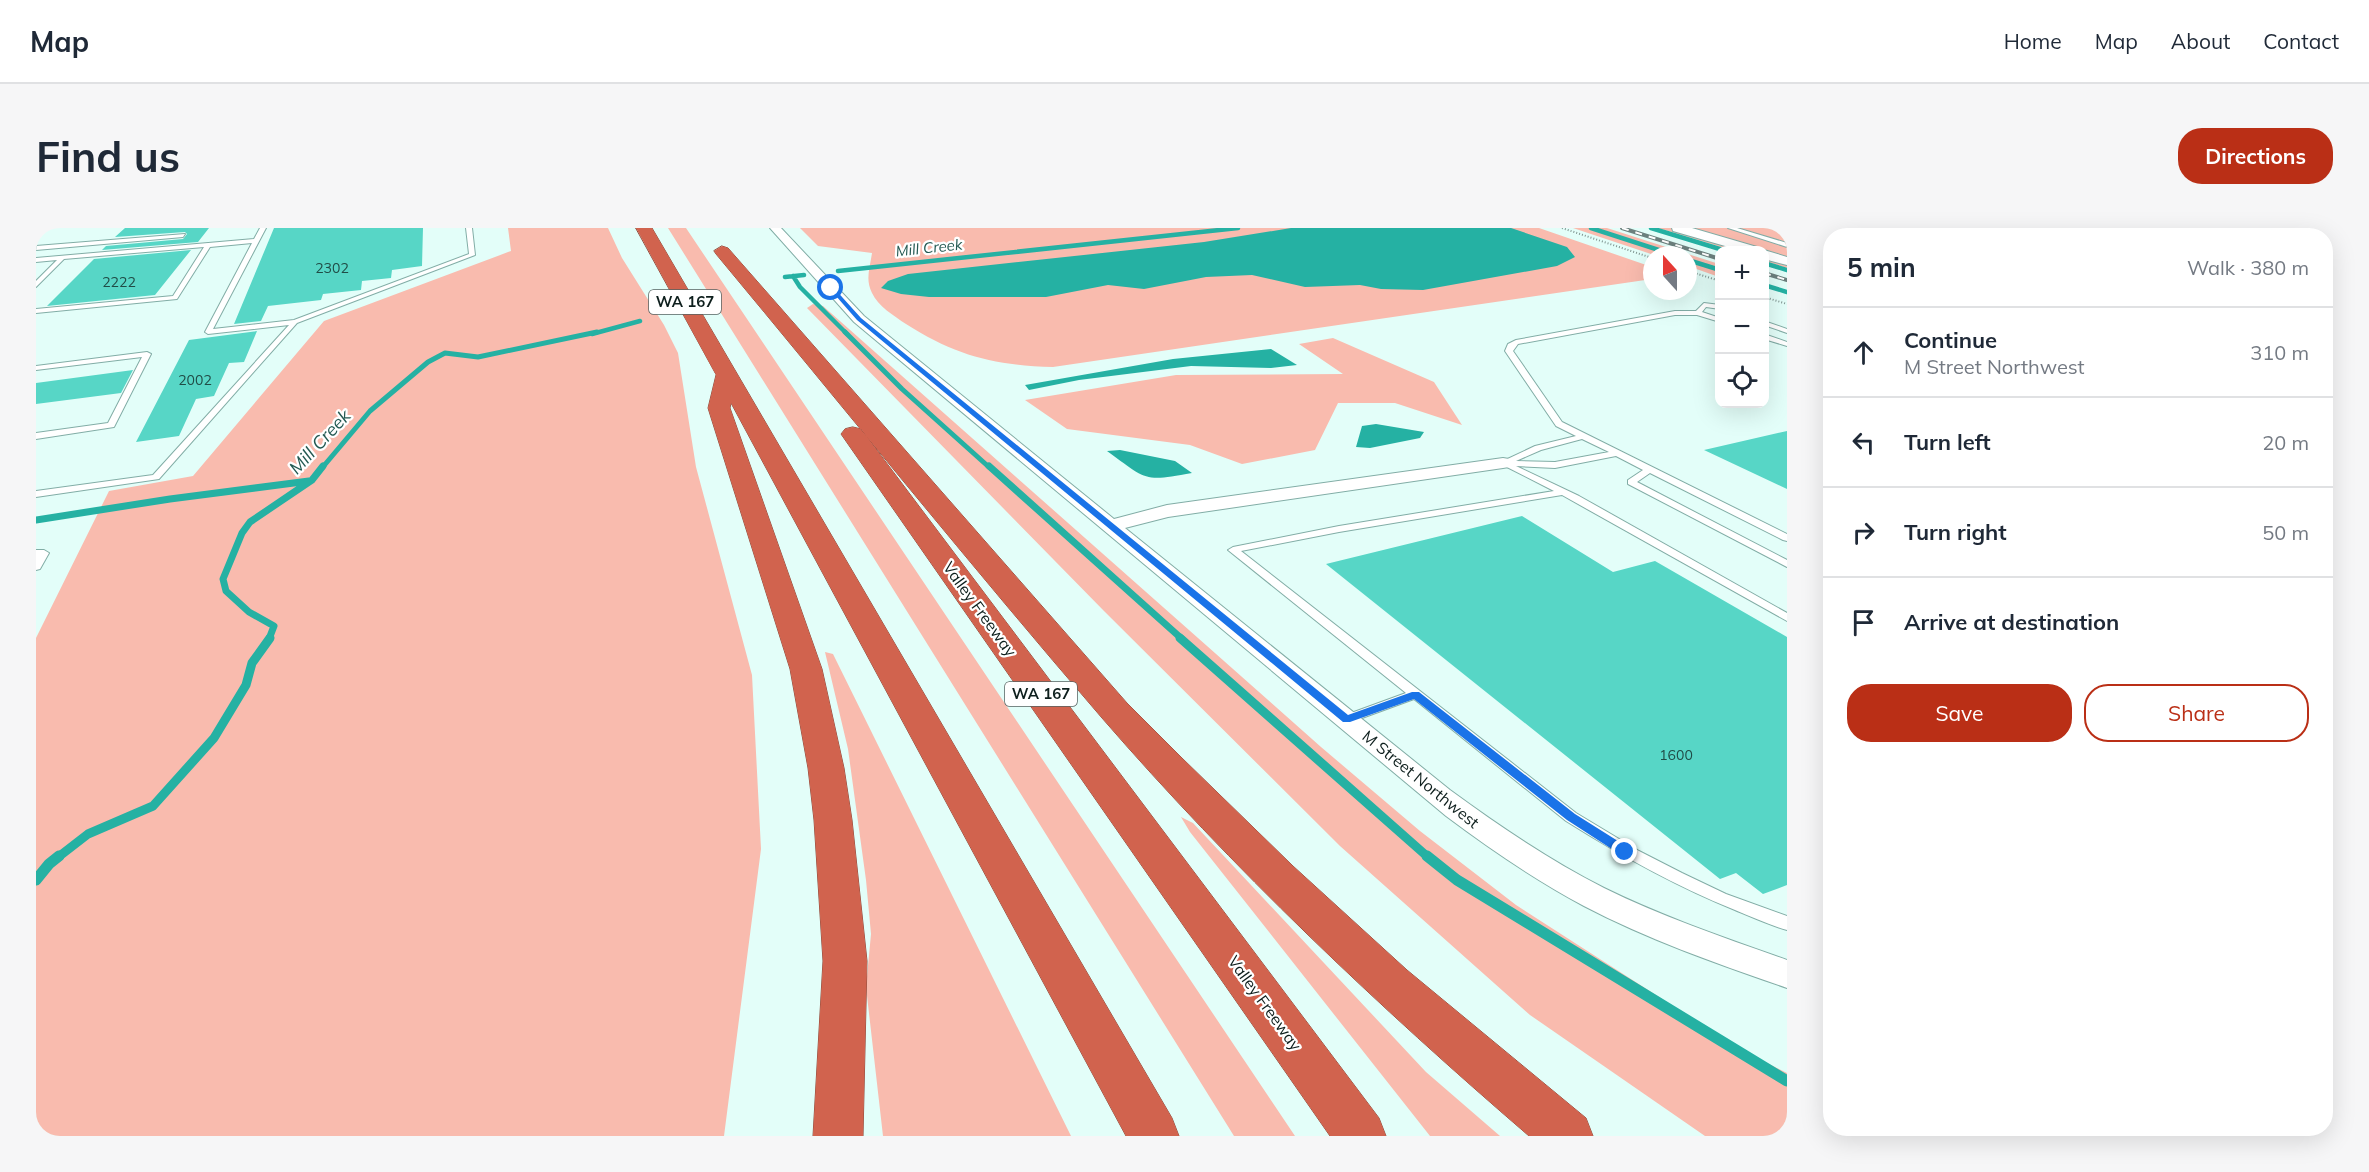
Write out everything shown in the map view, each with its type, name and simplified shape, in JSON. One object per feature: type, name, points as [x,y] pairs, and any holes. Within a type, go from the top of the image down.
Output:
[{"type":"highway","name":"WA 167","points":[[644,228],[1154,1136]]},
{"type":"highway","name":"Valley Freeway","points":[[1361,1136],[716,243],[1115,711],[1177,777],[1310,911],[1471,1057],[1568,1136]]},
{"type":"highway","points":[[726,375],[719,408],[806,669],[826,768],[833,820],[844,960],[838,1136]]},
{"type":"street","name":"M Street Northwest","points":[[775,228],[859,319],[1113,525],[1440,797],[1483,829],[1571,885],[1670,930],[1787,974]]},
{"type":"street","points":[[1678,228],[1739,246]]},
{"type":"street","points":[[1775,255],[1787,261]]},
{"type":"street","points":[[1113,525],[1167,511],[1503,463]]},
{"type":"lane","points":[[263,228],[208,332],[295,322],[472,255],[469,228]]},
{"type":"lane","points":[[1731,228],[1787,245]]},
{"type":"lane","points":[[36,248],[183,235]]},
{"type":"lane","points":[[36,260],[255,241]]},
{"type":"lane","points":[[36,312],[175,298],[208,245]]},
{"type":"lane","points":[[36,285],[62,258]]},
{"type":"lane","points":[[1698,313],[1704,305],[1715,306]]},
{"type":"lane","points":[[1715,319],[1698,313],[1675,313],[1516,342],[1509,351],[1558,423],[1787,538]]},
{"type":"lane","points":[[36,494],[156,477],[295,322]]},
{"type":"lane","points":[[1769,325],[1787,331]]},
{"type":"lane","points":[[1769,338],[1787,344]]},
{"type":"lane","points":[[36,368],[147,354],[111,425],[36,436]]},
{"type":"lane","points":[[1503,463],[1538,448],[1584,436]]},
{"type":"lane","points":[[1503,463],[1555,465],[1618,453]]},
{"type":"lane","points":[[1503,463],[1563,492],[1787,618]]},
{"type":"lane","points":[[1650,469],[1631,482],[1787,564]]},
{"type":"lane","points":[[1563,492],[1339,529],[1233,550],[1571,817],[1625,852],[1726,901],[1787,923]]},
{"type":"lane","points":[[36,553],[44,553],[36,567]]},
{"type":"lane","points":[[1347,719],[1416,694]]},
{"type":"path","points":[[1562,228],[1643,255]]},
{"type":"path","points":[[1697,274],[1715,280]]},
{"type":"path","points":[[1769,299],[1787,304]]},
{"type":"shaded area","points":[[508,228],[608,228],[622,258],[664,325],[678,353],[696,467],[752,675],[761,849],[724,1136],[36,1136],[36,638],[109,491],[193,476],[324,321],[511,251]]},
{"type":"shaded area","points":[[668,228],[686,228],[1295,1136],[1234,1136]]},
{"type":"shaded area","points":[[800,228],[1539,228],[1643,264],[1643,280],[1053,367],[1012,364],[976,357],[924,335],[892,314],[875,298],[868,278],[872,253],[818,246]]},
{"type":"shaded area","points":[[1291,228],[1511,228],[1567,247],[1575,257],[1557,266],[1423,290],[1381,289],[1360,285],[1305,287],[1252,275],[1206,277],[1144,289],[1108,285],[1046,297],[929,297],[901,294],[881,288],[888,281],[908,274],[1204,242]]},
{"type":"shaded area","points":[[1573,228],[1607,228],[1663,246],[1643,246],[1643,251]]},
{"type":"shaded area","points":[[1658,228],[1787,228],[1787,268],[1769,262],[1769,246],[1718,246]]},
{"type":"shaded area","points":[[1697,257],[1715,263],[1715,276],[1697,269]]},
{"type":"shaded area","points":[[813,304],[823,306],[1321,747],[1420,831],[1516,905],[1743,1051],[1787,1073],[1787,1136],[1705,1136],[1530,1015],[1340,846],[1104,611],[807,308]]},
{"type":"shaded area","points":[[1333,338],[1434,382],[1462,425],[1395,403],[1338,403],[1315,450],[1242,464],[1190,445],[1067,429],[1025,400],[1176,375],[1343,374],[1299,344]]},
{"type":"shaded area","points":[[1271,349],[1297,365],[1271,368],[1191,366],[1079,380],[1029,390],[1025,385],[1173,359]]},
{"type":"shaded area","points":[[1376,424],[1424,432],[1420,438],[1370,448],[1356,447],[1362,426]]},
{"type":"shaded area","points":[[1120,450],[1175,461],[1192,473],[1154,478],[1146,476],[1130,468],[1107,451]]},
{"type":"shaded area","points":[[825,652],[833,654],[1071,1136],[883,1136],[866,987],[871,934],[866,880],[848,749]]},
{"type":"shaded area","points":[[1181,817],[1193,823],[1426,1072],[1500,1136],[1430,1136],[1190,832]]},
{"type":"building","points":[[125,228],[209,228],[198,242],[102,250],[106,246],[183,239],[187,234],[185,232],[115,237]]},
{"type":"building","points":[[274,228],[423,228],[422,266],[392,270],[391,278],[362,281],[361,290],[323,294],[321,300],[268,306],[261,321],[234,324]]},
{"type":"building","points":[[191,250],[155,295],[47,306],[94,259]]},
{"type":"building","points":[[257,331],[244,362],[229,363],[214,396],[196,399],[179,436],[136,442],[189,340]]},
{"type":"building","points":[[133,370],[121,393],[36,404],[36,383]]},
{"type":"building","points":[[1787,431],[1787,489],[1704,450]]},
{"type":"building","points":[[1522,516],[1613,572],[1655,561],[1787,637],[1787,885],[1763,894],[1736,873],[1720,879],[1326,564]]},
{"type":"waterway","name":"Mill Creek","points":[[838,271],[1238,228]]},
{"type":"waterway","points":[[1591,228],[1646,246]]},
{"type":"waterway","points":[[1651,228],[1715,248]]},
{"type":"waterway","points":[[1697,263],[1715,268]]},
{"type":"waterway","points":[[1769,265],[1787,270]]},
{"type":"waterway","name":"Mill Creek","points":[[793,276],[804,275]]},
{"type":"waterway","name":"Mill Creek","points":[[785,277],[793,276]]},
{"type":"waterway","points":[[793,276],[800,287],[902,389],[990,468]]},
{"type":"waterway","points":[[1769,287],[1787,292]]},
{"type":"waterway","name":"Mill Creek","points":[[592,334],[640,321]]},
{"type":"waterway","name":"Mill Creek","points":[[322,468],[370,411],[428,362],[445,353],[478,357],[597,332]]},
{"type":"waterway","name":"Mill Creek","points":[[269,639],[274,626],[249,612],[226,591],[223,579],[242,533],[250,522],[312,480],[323,466]]},
{"type":"waterway","points":[[989,466],[1182,639]]},
{"type":"waterway","points":[[36,520],[170,499],[309,481]]},
{"type":"waterway","name":"Mill Creek","points":[[57,858],[88,834],[153,806],[214,738],[246,685],[252,663],[270,638]]},
{"type":"waterway","points":[[1180,638],[1429,858]]},
{"type":"waterway","name":"Mill Creek","points":[[36,880],[59,856]]},
{"type":"waterway","points":[[1427,856],[1457,880],[1787,1081]]},
{"type":"railway","points":[[1622,228],[1715,257]]},
{"type":"railway","points":[[1769,275],[1787,280]]},
{"type":"route","points":[[831,288],[859,319],[1347,719],[1416,694],[1571,817],[1625,852]]}]
